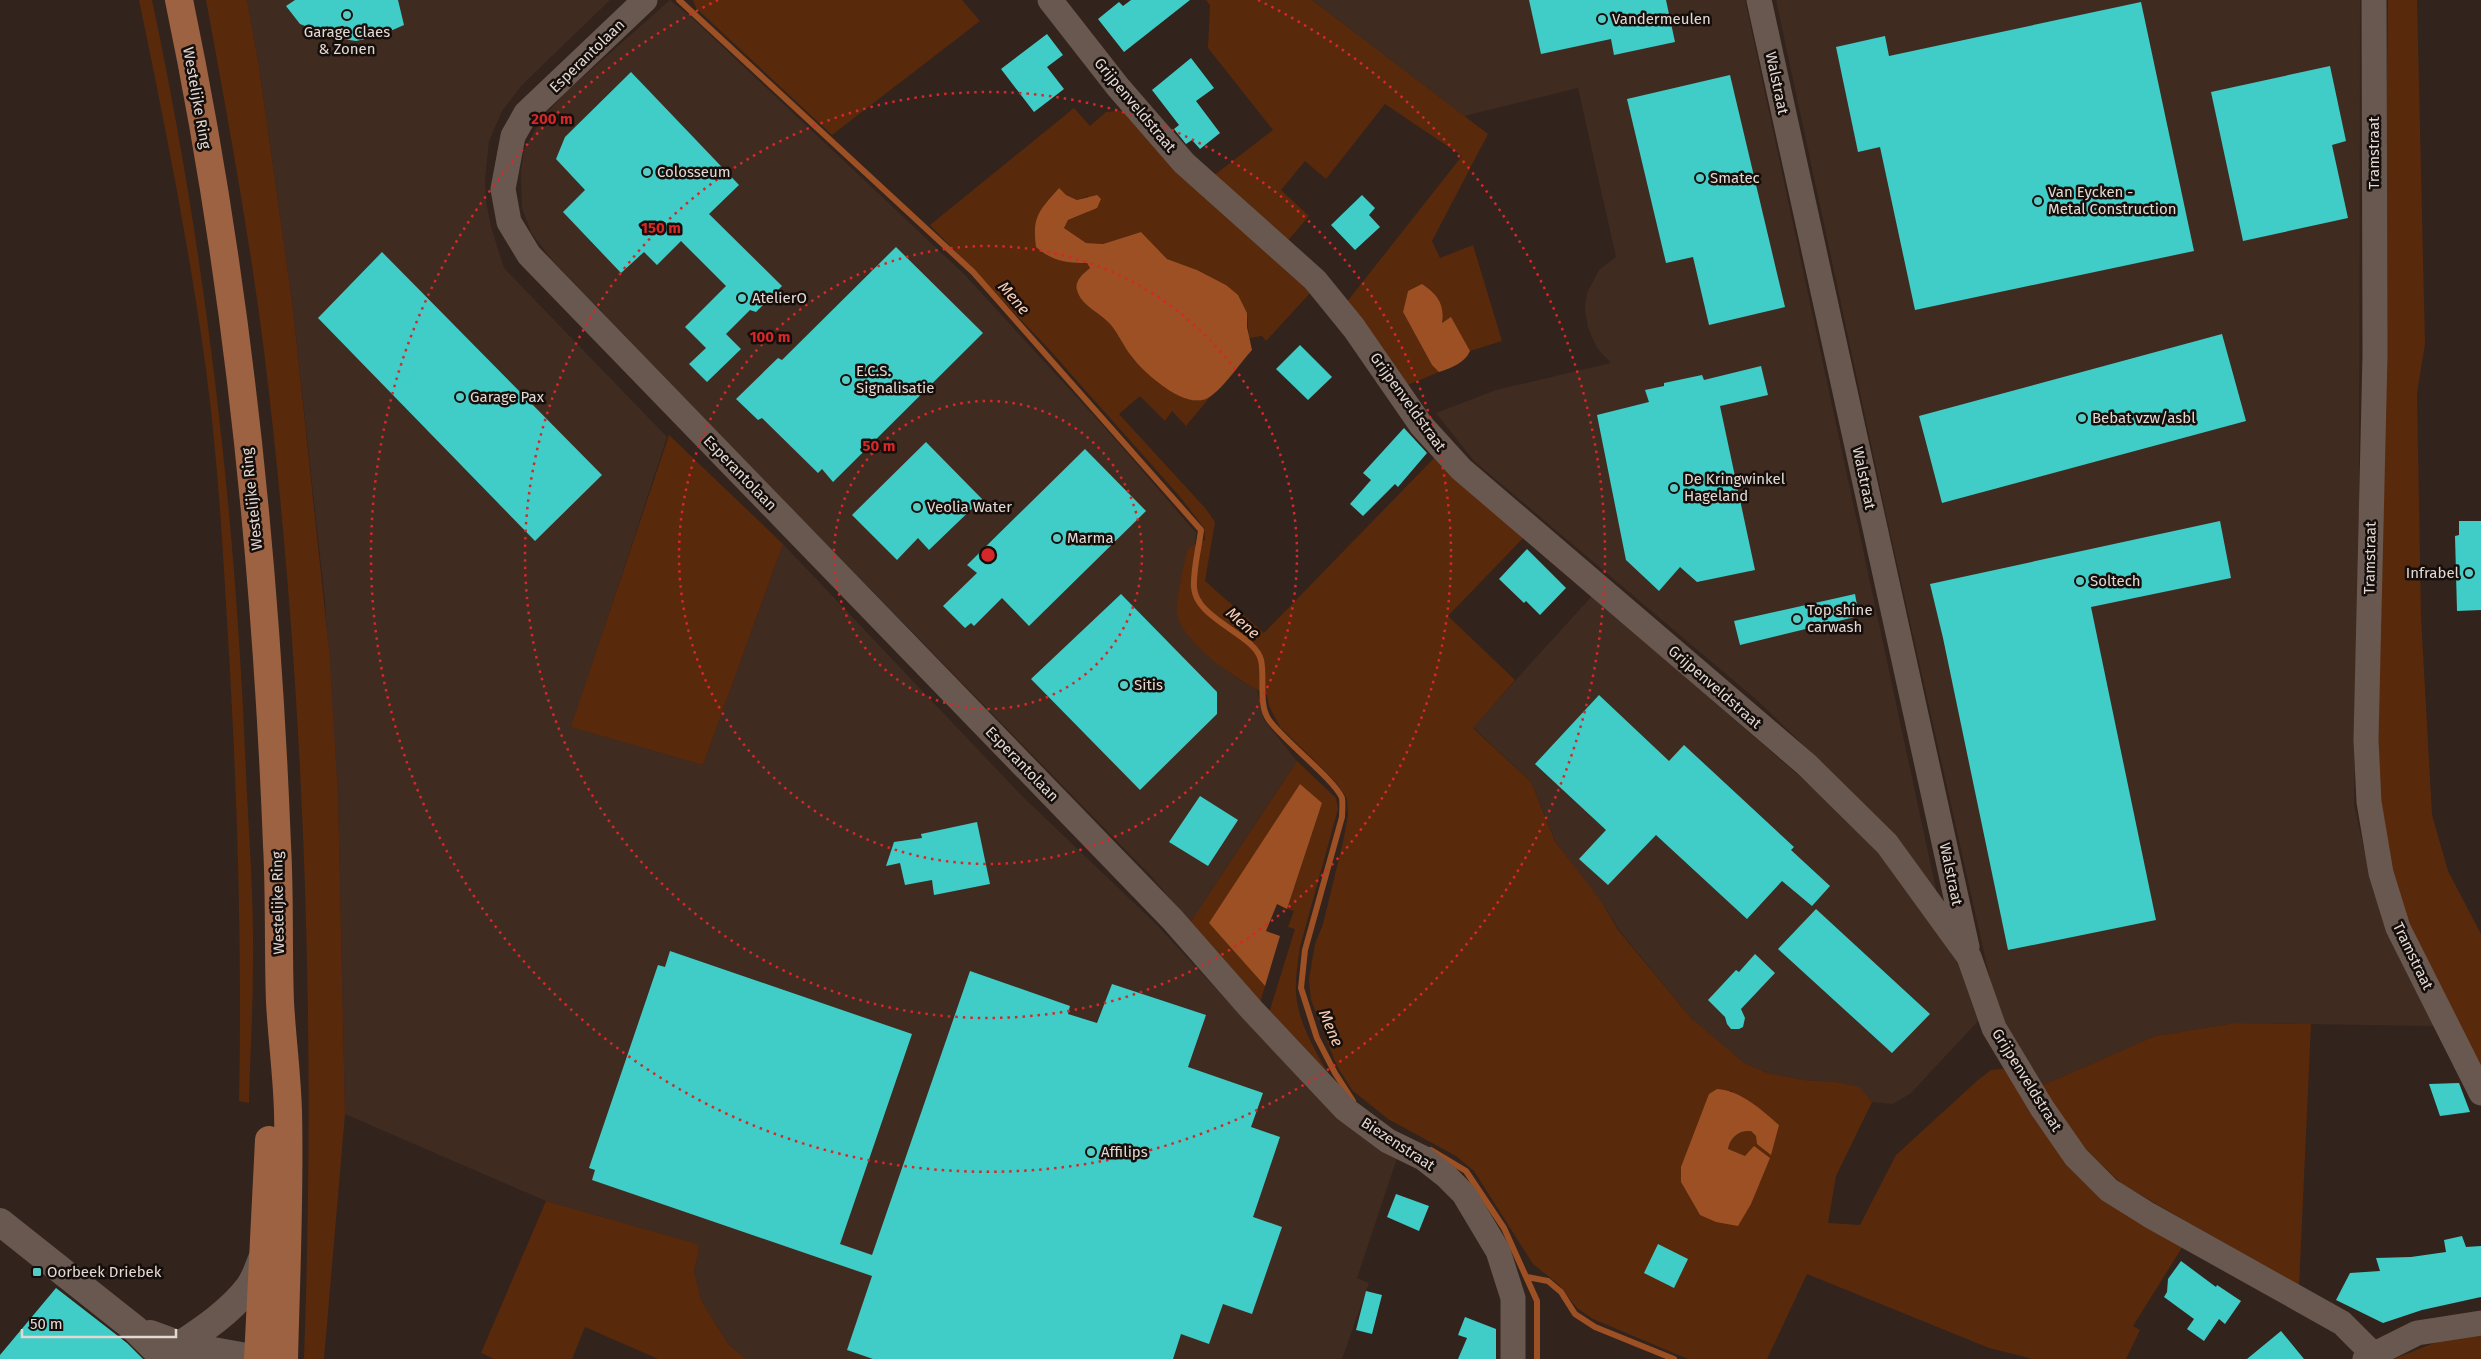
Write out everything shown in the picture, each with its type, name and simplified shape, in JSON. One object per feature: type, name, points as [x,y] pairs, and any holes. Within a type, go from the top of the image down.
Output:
[{"type":"main road","name":"Westelijke Ring","points":[[179,0],[217,214],[239,369],[255,518],[278,845],[280,1002],[288,1111],[284,1359]]},
{"type":"main road","name":"Westelijke Ring","points":[[258,1359],[270,1115],[280,1002]]},
{"type":"street","name":"Esperantolaan","points":[[645,0],[526,114],[512,136],[503,188],[509,222],[529,255],[1172,919]]},
{"type":"street","name":"Grijpenveldstraat","points":[[1050,0],[1118,86],[1184,164],[1315,280],[1354,328],[1421,425],[1443,450],[1469,476],[1807,765],[1887,844],[1969,957],[1999,1036],[2042,1108],[2076,1157],[2109,1190],[2149,1215],[2342,1323],[2369,1357]]},
{"type":"street","name":"Walstraat","points":[[1759,0],[1969,957]]},
{"type":"street","name":"Tramstraat","points":[[2374,0],[2375,355],[2366,740],[2369,802],[2381,873],[2398,928],[2481,1093]]},
{"type":"street","name":"Biezenstraat","points":[[1172,919],[1252,1010],[1345,1109],[1388,1141],[1423,1158],[1446,1176],[1464,1194],[1498,1251],[1513,1298],[1513,1359]]},
{"type":"street","points":[[0,1222],[135,1329],[176,1352],[258,1359]]},
{"type":"street","points":[[176,1352],[240,1298],[250,1286],[262,1259]]},
{"type":"street","points":[[2369,1357],[2417,1333],[2481,1323]]},
{"type":"shaded area","points":[[139,0],[152,0],[171,96],[203,288],[226,482],[235,580],[252,893],[253,981],[249,1103],[239,1101],[240,940],[235,779],[223,556],[214,439],[205,362],[191,271]]},
{"type":"shaded area","points":[[206,0],[247,0],[259,67],[293,309],[329,650],[338,795],[345,1114],[324,1359],[304,1359],[309,1109],[307,983],[304,858],[290,608],[279,484],[253,269]]},
{"type":"shaded area","points":[[247,0],[610,0],[522,85],[502,111],[489,141],[485,179],[486,201],[491,227],[504,268],[667,437],[572,727],[703,765],[783,544],[1021,795],[1156,924],[1248,1023],[1399,1152],[1357,1278],[1369,1283],[1342,1359],[746,1359],[728,1344],[701,1300],[694,1270],[699,1251],[696,1244],[546,1201],[345,1114],[338,795],[325,602],[293,309],[259,67]]},
{"type":"shaded area","points":[[670,0],[691,17],[965,275],[1115,439],[1196,533],[1195,545],[1188,548],[1177,606],[1182,626],[1199,647],[1235,677],[1257,690],[1264,720],[1297,761],[1190,923],[1153,878],[789,506],[551,259],[531,232],[522,208],[521,172],[524,150],[535,130],[545,115],[565,93]]},
{"type":"shaded area","points":[[693,0],[962,0],[980,21],[832,135],[696,8]]},
{"type":"shaded area","points":[[1206,0],[1312,0],[1488,134],[1432,241],[1440,258],[1473,245],[1502,341],[1470,351],[1451,318],[1442,323],[1408,291],[1403,312],[1432,365],[1439,372],[1405,386],[1346,303],[1462,156],[1385,104],[1326,179],[1305,161],[1281,190],[1309,216],[1284,245],[1208,180],[1273,130],[1208,48],[1210,5]]},
{"type":"shaded area","points":[[1312,0],[1745,0],[1937,894],[1856,796],[1759,702],[1474,461],[1436,413],[1496,390],[1611,363],[1597,348],[1588,328],[1585,309],[1587,293],[1599,270],[1616,257],[1578,88],[1464,116]]},
{"type":"shaded area","points":[[1776,0],[2360,0],[2359,515],[2354,805],[2374,893],[2435,1026],[2235,1023],[2155,1036],[2041,1086],[2007,1030],[1994,997],[1886,514]]},
{"type":"shaded area","points":[[2388,0],[2417,0],[2425,344],[2417,393],[2421,617],[2432,815],[2448,871],[2481,934],[2481,1071],[2423,962],[2394,889],[2377,782]]},
{"type":"shaded area","points":[[1074,108],[1090,126],[1106,112],[1128,110],[1312,291],[1266,341],[1262,336],[1249,338],[1247,313],[1226,285],[1197,270],[1167,259],[1141,232],[1103,244],[1086,243],[1064,228],[1068,220],[1088,212],[1088,196],[1078,200],[1066,195],[1045,205],[1074,263],[1087,263],[1090,268],[1083,274],[1087,305],[1112,325],[1132,358],[1159,384],[1197,401],[1210,397],[1186,426],[1172,411],[1165,421],[1140,396],[1119,414],[1206,509],[1215,522],[1205,581],[1264,633],[1437,455],[1526,535],[1448,616],[1515,680],[1473,728],[1531,782],[1555,841],[1603,904],[1618,930],[1692,1019],[1744,1063],[1768,1073],[1803,1080],[1836,1082],[1859,1087],[1872,1102],[1836,1176],[1828,1223],[1860,1225],[1896,1155],[1978,1080],[1991,1070],[2003,1069],[2019,1083],[2055,1138],[2183,1246],[2133,1326],[2140,1330],[2126,1359],[2033,1359],[1989,1348],[1807,1274],[1767,1359],[1688,1359],[1593,1319],[1577,1308],[1558,1284],[1533,1264],[1474,1171],[1456,1156],[1388,1119],[1352,1090],[1337,1066],[1311,1000],[1309,980],[1315,944],[1323,924],[1343,842],[1348,815],[1347,799],[1338,785],[1325,771],[1280,727],[1269,706],[1267,695],[1242,681],[1214,661],[1181,625],[1177,608],[1188,548],[1205,540],[1204,528],[1181,498],[1047,347],[930,225]],"holes":[[[1731,1090],[1771,1154],[1751,1131],[1742,1132],[1735,1136],[1728,1150],[1745,1156],[1700,1215],[1681,1182]]]},
{"type":"shaded area","points":[[1059,188],[1066,195],[1077,200],[1097,195],[1101,199],[1097,208],[1068,220],[1064,228],[1086,243],[1103,244],[1141,232],[1167,259],[1197,270],[1226,285],[1238,295],[1247,313],[1247,327],[1252,350],[1228,380],[1211,396],[1202,400],[1191,400],[1168,390],[1157,382],[1132,357],[1111,325],[1079,296],[1076,287],[1080,278],[1090,268],[1087,263],[1060,260],[1042,252],[1036,247],[1035,228],[1038,215]]},
{"type":"shaded area","points":[[1422,284],[1439,300],[1443,316],[1442,323],[1451,317],[1470,351],[1461,362],[1439,372],[1432,365],[1403,312],[1408,291]]},
{"type":"shaded area","points":[[669,435],[783,544],[703,765],[571,727]]},
{"type":"shaded area","points":[[1592,596],[1873,840],[1921,904],[1958,964],[1978,1021],[1911,1093],[1893,1104],[1872,1102],[1858,1087],[1836,1082],[1803,1080],[1768,1073],[1744,1063],[1713,1038],[1692,1019],[1619,930],[1603,904],[1579,874],[1555,840],[1531,782],[1473,727]]},
{"type":"shaded area","points":[[1297,761],[1336,798],[1338,809],[1300,947],[1296,988],[1301,1019],[1317,1054],[1336,1087],[1269,1013],[1295,929],[1288,927],[1294,911],[1287,909],[1322,803],[1209,923],[1265,986],[1260,1003],[1190,923]]},
{"type":"shaded area","points":[[1300,784],[1322,803],[1287,909],[1277,904],[1266,931],[1280,936],[1265,986],[1209,923]]},
{"type":"shaded area","points":[[2235,1023],[2311,1024],[2299,1287],[2122,1184],[2078,1143],[2041,1086],[2155,1036]]},
{"type":"shaded area","points":[[1717,1089],[1726,1090],[1742,1097],[1758,1107],[1779,1125],[1771,1155],[1757,1144],[1756,1136],[1751,1131],[1739,1133],[1729,1145],[1728,1149],[1745,1156],[1754,1146],[1770,1158],[1751,1204],[1738,1226],[1716,1222],[1700,1215],[1681,1182],[1681,1167],[1709,1094]]},
{"type":"shaded area","points":[[546,1201],[697,1244],[699,1251],[694,1270],[701,1300],[728,1344],[746,1359],[658,1359],[585,1327],[572,1359],[494,1359],[481,1353]]},
{"type":"shaded area","points":[[2481,1335],[2481,1359],[2394,1359],[2439,1341]]},
{"type":"building","name":"Garage Claes & Zonen","points":[[295,0],[398,0],[404,25],[379,36],[356,41],[336,38],[300,24],[286,6]]},
{"type":"building","points":[[1131,0],[1190,0],[1124,52],[1098,19],[1119,2],[1123,6]]},
{"type":"building","name":"Vandermeulen","points":[[1529,0],[1666,0],[1675,42],[1614,55],[1611,39],[1541,54]]},
{"type":"building","name":"Van Eycken - Metal Construction","points":[[2141,2],[2194,251],[1915,310],[1880,147],[1858,152],[1836,47],[1885,36],[1889,56]]},
{"type":"building","points":[[1047,34],[1063,55],[1047,67],[1064,89],[1034,112],[1001,69]]},
{"type":"building","points":[[1191,58],[1214,88],[1196,101],[1220,133],[1200,149],[1192,140],[1186,144],[1174,129],[1179,125],[1152,90]]},
{"type":"building","points":[[2330,66],[2346,141],[2332,145],[2348,218],[2243,241],[2211,92]]},
{"type":"building","name":"Colosseum","points":[[631,72],[739,185],[709,214],[782,286],[756,312],[750,310],[726,334],[741,349],[707,382],[689,364],[706,348],[685,327],[726,286],[681,241],[657,265],[644,252],[621,273],[563,212],[585,190],[556,159],[565,137]]},
{"type":"building","name":"Smatec","points":[[1730,75],[1785,307],[1709,325],[1693,257],[1666,263],[1627,99]]},
{"type":"building","points":[[1362,195],[1375,208],[1369,215],[1380,227],[1355,250],[1331,225]]},
{"type":"building","name":"E.C.S. Signalisatie","points":[[896,247],[983,333],[833,482],[822,469],[818,473],[762,418],[758,420],[736,399],[778,358],[782,360]]},
{"type":"building","name":"Garage Pax","points":[[382,252],[602,475],[535,541],[318,318]]},
{"type":"building","name":"Bebat vzw/asbl","points":[[2222,334],[2246,421],[1942,503],[1919,416]]},
{"type":"building","points":[[1300,345],[1332,377],[1308,400],[1276,369]]},
{"type":"building","name":"De Kringwinkel Hageland","points":[[1761,366],[1768,395],[1720,406],[1755,570],[1697,582],[1680,567],[1659,591],[1626,560],[1597,415],[1649,402],[1645,390],[1664,386],[1664,383],[1702,375],[1704,380]]},
{"type":"building","points":[[1404,428],[1427,453],[1398,487],[1395,484],[1363,516],[1350,504],[1371,480],[1363,473]]},
{"type":"building","name":"Veolia Water","points":[[926,442],[982,499],[929,550],[918,538],[897,560],[852,515]]},
{"type":"building","name":"Marma","points":[[1085,449],[1146,511],[1029,626],[1002,598],[974,626],[971,623],[965,628],[943,606],[977,573],[967,565]]},
{"type":"building","points":[[2220,521],[2231,578],[2091,607],[2156,920],[2008,950],[1930,584]]},
{"type":"building","name":"Infrabel","points":[[2459,521],[2481,521],[2481,610],[2457,611],[2455,536],[2459,535]]},
{"type":"building","points":[[1527,549],[1566,588],[1540,615],[1526,601],[1524,603],[1499,579]]},
{"type":"building","name":"Sitis","points":[[1121,594],[1217,692],[1217,714],[1140,790],[1031,679]]},
{"type":"building","name":"Top shine carwash","points":[[1855,594],[1859,616],[1740,645],[1734,621]]},
{"type":"building","points":[[1599,695],[1669,761],[1684,745],[1794,847],[1791,850],[1830,886],[1812,906],[1782,881],[1747,919],[1656,835],[1608,885],[1579,859],[1606,830],[1535,764]]},
{"type":"building","points":[[1200,796],[1238,820],[1208,866],[1169,842]]},
{"type":"building","points":[[977,822],[990,884],[934,895],[932,880],[905,885],[900,863],[886,866],[894,842],[922,838],[921,834]]},
{"type":"building","points":[[1816,909],[1930,1014],[1892,1053],[1778,949]]},
{"type":"building","name":"Affilips","points":[[670,951],[912,1034],[840,1244],[872,1255],[970,971],[1070,1006],[1068,1014],[1097,1023],[1112,984],[1206,1015],[1188,1067],[1263,1093],[1251,1127],[1280,1137],[1253,1217],[1282,1227],[1252,1314],[1223,1304],[1209,1344],[1181,1334],[1173,1359],[873,1359],[847,1350],[872,1276],[592,1180],[595,1170],[589,1168],[658,965],[665,967]]},
{"type":"building","points":[[1755,954],[1775,973],[1741,1009],[1745,1018],[1743,1027],[1731,1029],[1725,1017],[1708,1000],[1736,970],[1739,972]]},
{"type":"building","points":[[2459,1083],[2470,1112],[2440,1116],[2429,1084]]},
{"type":"building","points":[[1396,1194],[1429,1206],[1419,1231],[1387,1217]]},
{"type":"building","points":[[2462,1236],[2466,1247],[2481,1246],[2481,1297],[2422,1310],[2383,1323],[2336,1300],[2350,1273],[2380,1271],[2376,1258],[2411,1257],[2446,1252],[2444,1240]]},
{"type":"building","points":[[1658,1244],[1688,1259],[1674,1288],[1644,1273]]},
{"type":"building","points":[[2181,1261],[2216,1287],[2217,1285],[2241,1301],[2225,1324],[2219,1319],[2204,1341],[2187,1329],[2194,1319],[2164,1297],[2167,1292],[2168,1279]]},
{"type":"building","points":[[56,1288],[127,1343],[143,1359],[0,1359],[0,1355]]},
{"type":"building","points":[[1366,1291],[1382,1295],[1372,1334],[1356,1330]]},
{"type":"building","points":[[1465,1317],[1496,1329],[1496,1359],[1458,1359],[1467,1338],[1458,1335]]},
{"type":"building","points":[[2281,1331],[2304,1359],[2247,1359]]},
{"type":"waterway","name":"Mene","points":[[679,0],[973,272],[1201,530],[1194,580],[1197,598],[1214,617],[1248,642],[1256,651],[1261,660],[1264,707],[1269,720],[1330,781],[1342,798],[1342,817],[1305,950],[1301,988],[1317,1038],[1335,1073],[1353,1101]]},
{"type":"waterway","name":"Mene","points":[[1431,1150],[1466,1171],[1504,1228],[1537,1301],[1537,1359]]},
{"type":"waterway","points":[[1527,1277],[1548,1281],[1561,1292],[1575,1314],[1595,1327],[1674,1359]]},
{"type":"place","name":"Garage Claes & Zonen","points":[[347,15]]},
{"type":"place","name":"Vandermeulen","points":[[1602,19]]},
{"type":"place","name":"Colosseum","points":[[647,172]]},
{"type":"place","name":"Smatec","points":[[1700,178]]},
{"type":"place","name":"Van Eycken - Metal Construction","points":[[2038,201]]},
{"type":"place","name":"AtelierO","points":[[742,298]]},
{"type":"place","name":"E.C.S. Signalisatie","points":[[846,380]]},
{"type":"place","name":"Garage Pax","points":[[460,397]]},
{"type":"place","name":"Bebat vzw/asbl","points":[[2082,418]]},
{"type":"place","name":"De Kringwinkel Hageland","points":[[1674,488]]},
{"type":"place","name":"Veolia Water","points":[[917,507]]},
{"type":"place","name":"Marma","points":[[1057,538]]},
{"type":"place","name":"Infrabel","points":[[2469,573]]},
{"type":"place","name":"Soltech","points":[[2080,581]]},
{"type":"place","name":"Top shine carwash","points":[[1797,619]]},
{"type":"place","name":"Sitis","points":[[1124,685]]},
{"type":"place","name":"Affilips","points":[[1091,1152]]},
{"type":"place","name":"Oorbeek Driebek","points":[[37,1272]]}]
